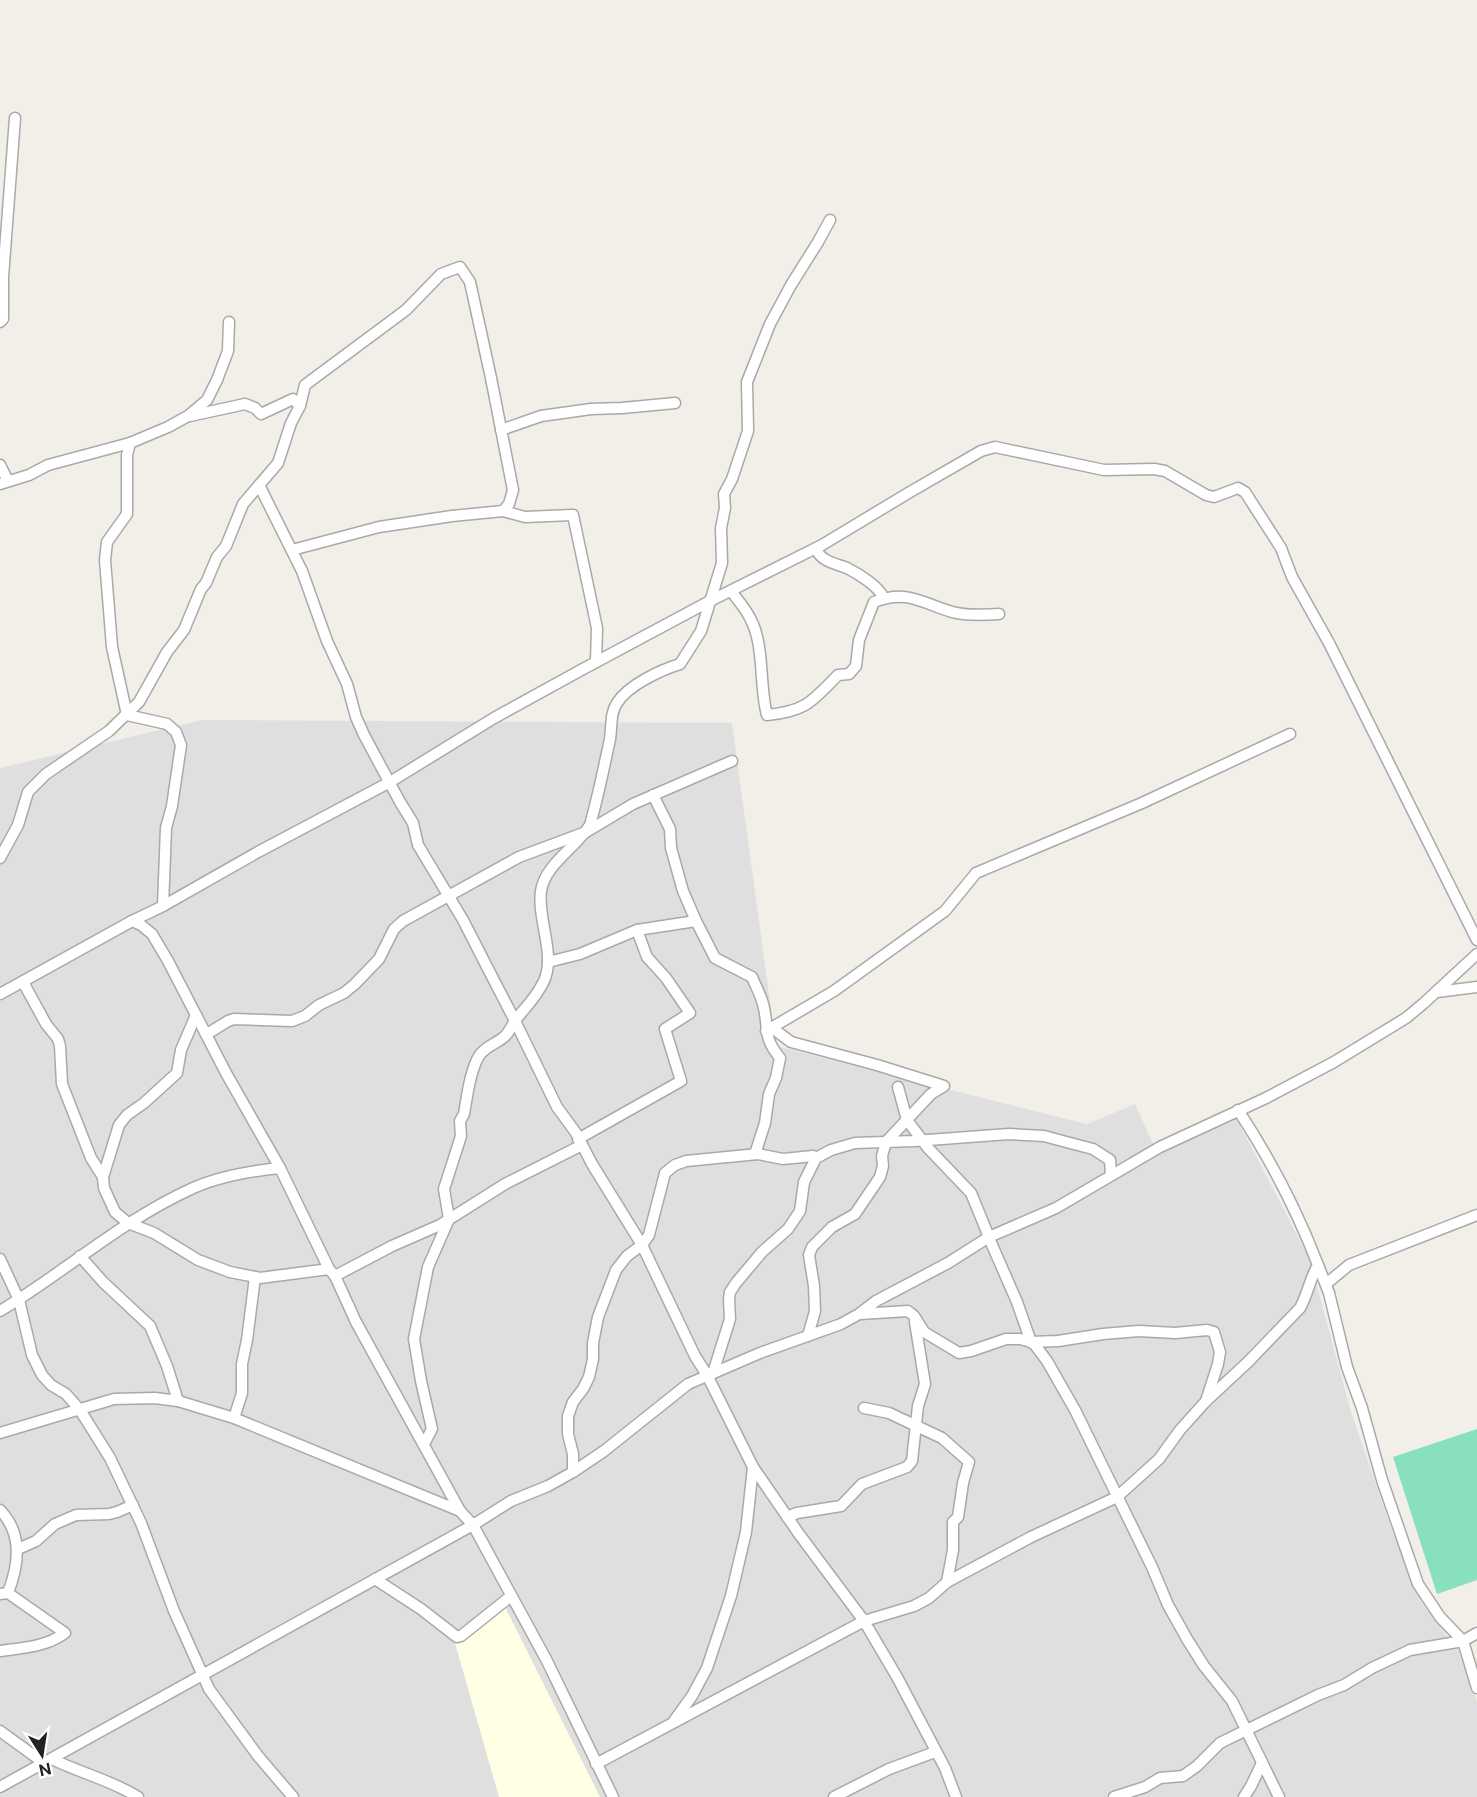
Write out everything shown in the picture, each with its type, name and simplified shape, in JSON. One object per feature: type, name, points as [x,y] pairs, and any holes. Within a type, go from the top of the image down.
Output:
[{"type":"street","points":[[0,322],[3,319],[3,277],[15,118]]},
{"type":"street","points":[[0,198],[10,192]]},
{"type":"street","points":[[424,1444],[432,1430],[414,1339],[428,1267],[449,1219],[444,1189],[461,1136],[460,1121],[464,1114],[475,1064],[484,1050],[504,1038],[509,1032],[515,1020],[540,990],[546,978],[548,962],[541,902],[543,883],[555,865],[586,832],[592,818],[615,706],[634,687],[665,669],[680,664],[700,631],[722,563],[721,528],[725,508],[724,494],[732,479],[748,431],[747,382],[770,324],[790,285],[830,220]]},
{"type":"street","points":[[0,858],[18,825],[28,792],[46,774],[109,731],[139,702],[167,652],[184,630],[217,557],[226,546],[243,504],[278,463],[291,423],[300,406],[305,385],[406,310],[441,274],[460,267],[470,282],[513,490],[509,504],[503,511]]},
{"type":"street","points":[[0,465],[4,482],[29,475],[48,465],[130,443],[188,416],[207,400],[217,380],[228,351],[229,322]]},
{"type":"street","points":[[188,416],[244,404],[255,408],[261,414],[293,399],[300,406]]},
{"type":"street","points":[[501,430],[541,416],[591,409],[675,403]]},
{"type":"street","points":[[127,715],[112,647],[105,560],[107,542],[127,514],[127,455],[130,443]]},
{"type":"street","points":[[0,994],[390,782],[494,718],[596,662],[710,601],[816,549],[910,492],[991,447],[1104,470],[1154,469],[1165,471],[1206,495],[1214,497],[1238,488],[1245,492],[1281,548],[1292,577],[1329,643],[1477,940]]},
{"type":"street","points":[[259,485],[292,550],[327,641],[347,684],[356,717],[413,823],[418,845],[515,1020],[556,1107],[576,1132],[642,1245],[700,1366],[710,1374],[753,1467],[864,1621],[897,1677],[945,1768],[956,1797]]},
{"type":"street","points":[[292,550],[379,527],[452,516],[503,511],[525,517],[573,514],[597,628],[596,662]]},
{"type":"street","points":[[816,549],[819,556],[854,572],[881,592],[884,598]]},
{"type":"street","points":[[731,591],[751,618],[758,643],[767,715],[789,713],[807,705],[838,675],[849,674],[856,666],[859,640],[874,602],[898,596],[919,599],[953,613],[999,614]]},
{"type":"street","points":[[127,715],[167,724],[176,732],[181,745],[172,806],[166,828],[163,906]]},
{"type":"street","points":[[769,1029],[834,991],[945,911],[976,873],[1142,803],[1290,734]]},
{"type":"street","points":[[207,1034],[234,1019],[292,1021],[305,1016],[319,1005],[344,993],[368,972],[379,959],[397,925],[519,857],[586,832],[633,804],[732,761]]},
{"type":"street","points":[[653,795],[670,829],[670,848],[696,921],[715,958],[752,977],[764,1007],[770,1046],[780,1058],[776,1078],[769,1094],[765,1123],[756,1154]]},
{"type":"street","points":[[132,921],[147,929],[156,939],[226,1074],[280,1168],[356,1322],[460,1511],[473,1525],[547,1661],[613,1797]]},
{"type":"street","points":[[548,962],[580,954],[637,930],[696,921]]},
{"type":"street","points":[[196,1015],[182,1050],[177,1073],[124,1118],[113,1142],[103,1177],[104,1188],[115,1212],[128,1224],[154,1233],[198,1260],[230,1272],[260,1278],[332,1272],[449,1219],[681,1081],[665,1029],[690,1013],[666,978],[647,957],[637,930]]},
{"type":"street","points":[[0,1787],[473,1525],[511,1501],[548,1486],[573,1472],[604,1451],[688,1384],[760,1353],[827,1330],[860,1314],[876,1301],[948,1263],[989,1237],[1056,1208],[1160,1147],[1266,1098],[1334,1062],[1406,1018],[1477,954]]},
{"type":"street","points":[[23,982],[46,1024],[58,1039],[62,1084],[91,1158],[103,1177]]},
{"type":"street","points":[[1437,992],[1477,987]]},
{"type":"street","points":[[769,1029],[791,1042],[944,1086],[931,1094],[886,1142],[880,1177],[855,1214],[832,1227],[812,1247],[809,1255],[815,1311],[808,1336]]},
{"type":"street","points":[[898,1086],[908,1120],[970,1193],[1013,1292],[1031,1342],[1047,1361],[1076,1410],[1168,1605],[1204,1666],[1232,1701],[1279,1797]]},
{"type":"street","points":[[1238,1110],[1270,1164],[1307,1237],[1326,1284],[1347,1367],[1362,1408],[1382,1480],[1418,1584],[1440,1617],[1463,1641],[1477,1688]]},
{"type":"street","points":[[710,1374],[730,1319],[730,1292],[762,1252],[788,1229],[800,1211],[804,1182],[816,1158],[831,1150],[855,1143],[1009,1134],[1044,1136],[1094,1149],[1110,1160],[1111,1174]]},
{"type":"street","points":[[573,1472],[568,1416],[573,1402],[589,1377],[598,1317],[616,1270],[649,1235],[665,1173],[669,1168],[686,1161],[756,1154],[783,1159],[813,1156],[816,1158]]},
{"type":"street","points":[[0,1311],[128,1224],[192,1188],[234,1175],[280,1168]]},
{"type":"street","points":[[1326,1284],[1349,1265],[1477,1215]]},
{"type":"street","points":[[81,1256],[103,1282],[150,1326],[167,1366],[178,1401]]},
{"type":"street","points":[[0,1259],[19,1300],[32,1355],[42,1375],[66,1394],[80,1410],[110,1458],[133,1505],[174,1611],[210,1689],[258,1756],[293,1797]]},
{"type":"street","points":[[596,1764],[864,1621],[914,1606],[929,1598],[947,1582],[1031,1537],[1117,1497],[1159,1459],[1180,1430],[1206,1401],[1248,1362],[1300,1308],[1318,1265]]},
{"type":"street","points":[[234,1418],[242,1393],[242,1364],[255,1277]]},
{"type":"street","points":[[860,1314],[908,1311],[924,1332],[958,1353],[1006,1339],[1031,1342],[1058,1341],[1139,1331],[1175,1333],[1207,1330],[1214,1332],[1220,1352],[1206,1401]]},
{"type":"street","points":[[787,1517],[797,1513],[841,1506],[862,1484],[907,1467],[912,1461],[918,1406],[925,1383],[914,1316]]},
{"type":"street","points":[[0,1433],[114,1399],[155,1398],[178,1401],[234,1418],[460,1511]]},
{"type":"street","points":[[864,1408],[889,1413],[942,1438],[969,1462],[958,1517],[953,1522],[953,1550],[947,1582]]},
{"type":"street","points":[[673,1723],[692,1696],[707,1668],[731,1596],[746,1532],[753,1467]]},
{"type":"street","points":[[18,1548],[36,1541],[56,1524],[76,1515],[109,1514],[133,1505]]},
{"type":"street","points":[[0,1510],[16,1534],[18,1548],[13,1581],[4,1594],[64,1633],[38,1646],[0,1651]]},
{"type":"street","points":[[375,1578],[457,1637],[511,1596]]},
{"type":"street","points":[[1114,1797],[1160,1778],[1184,1776],[1197,1767],[1220,1743],[1318,1695],[1344,1685],[1372,1668],[1410,1650],[1463,1641],[1477,1633]]},
{"type":"street","points":[[0,1731],[48,1761],[120,1786],[138,1797]]},
{"type":"street","points":[[834,1797],[897,1766],[935,1752]]},
{"type":"street","points":[[1244,1797],[1262,1763]]},
{"type":"shaded area","points":[[202,720],[732,723],[776,1046],[1087,1124],[1135,1104],[1153,1144],[1231,1108],[1310,1260],[1351,1412],[1392,1531],[1421,1602],[1459,1651],[1477,1702],[1477,1797],[0,1797],[0,768]]},
{"type":"shaded area","points":[[504,1605],[600,1797],[499,1797],[455,1643]]},
{"type":"green space","points":[[1477,1429],[1477,1580],[1437,1594],[1393,1457]]}]
